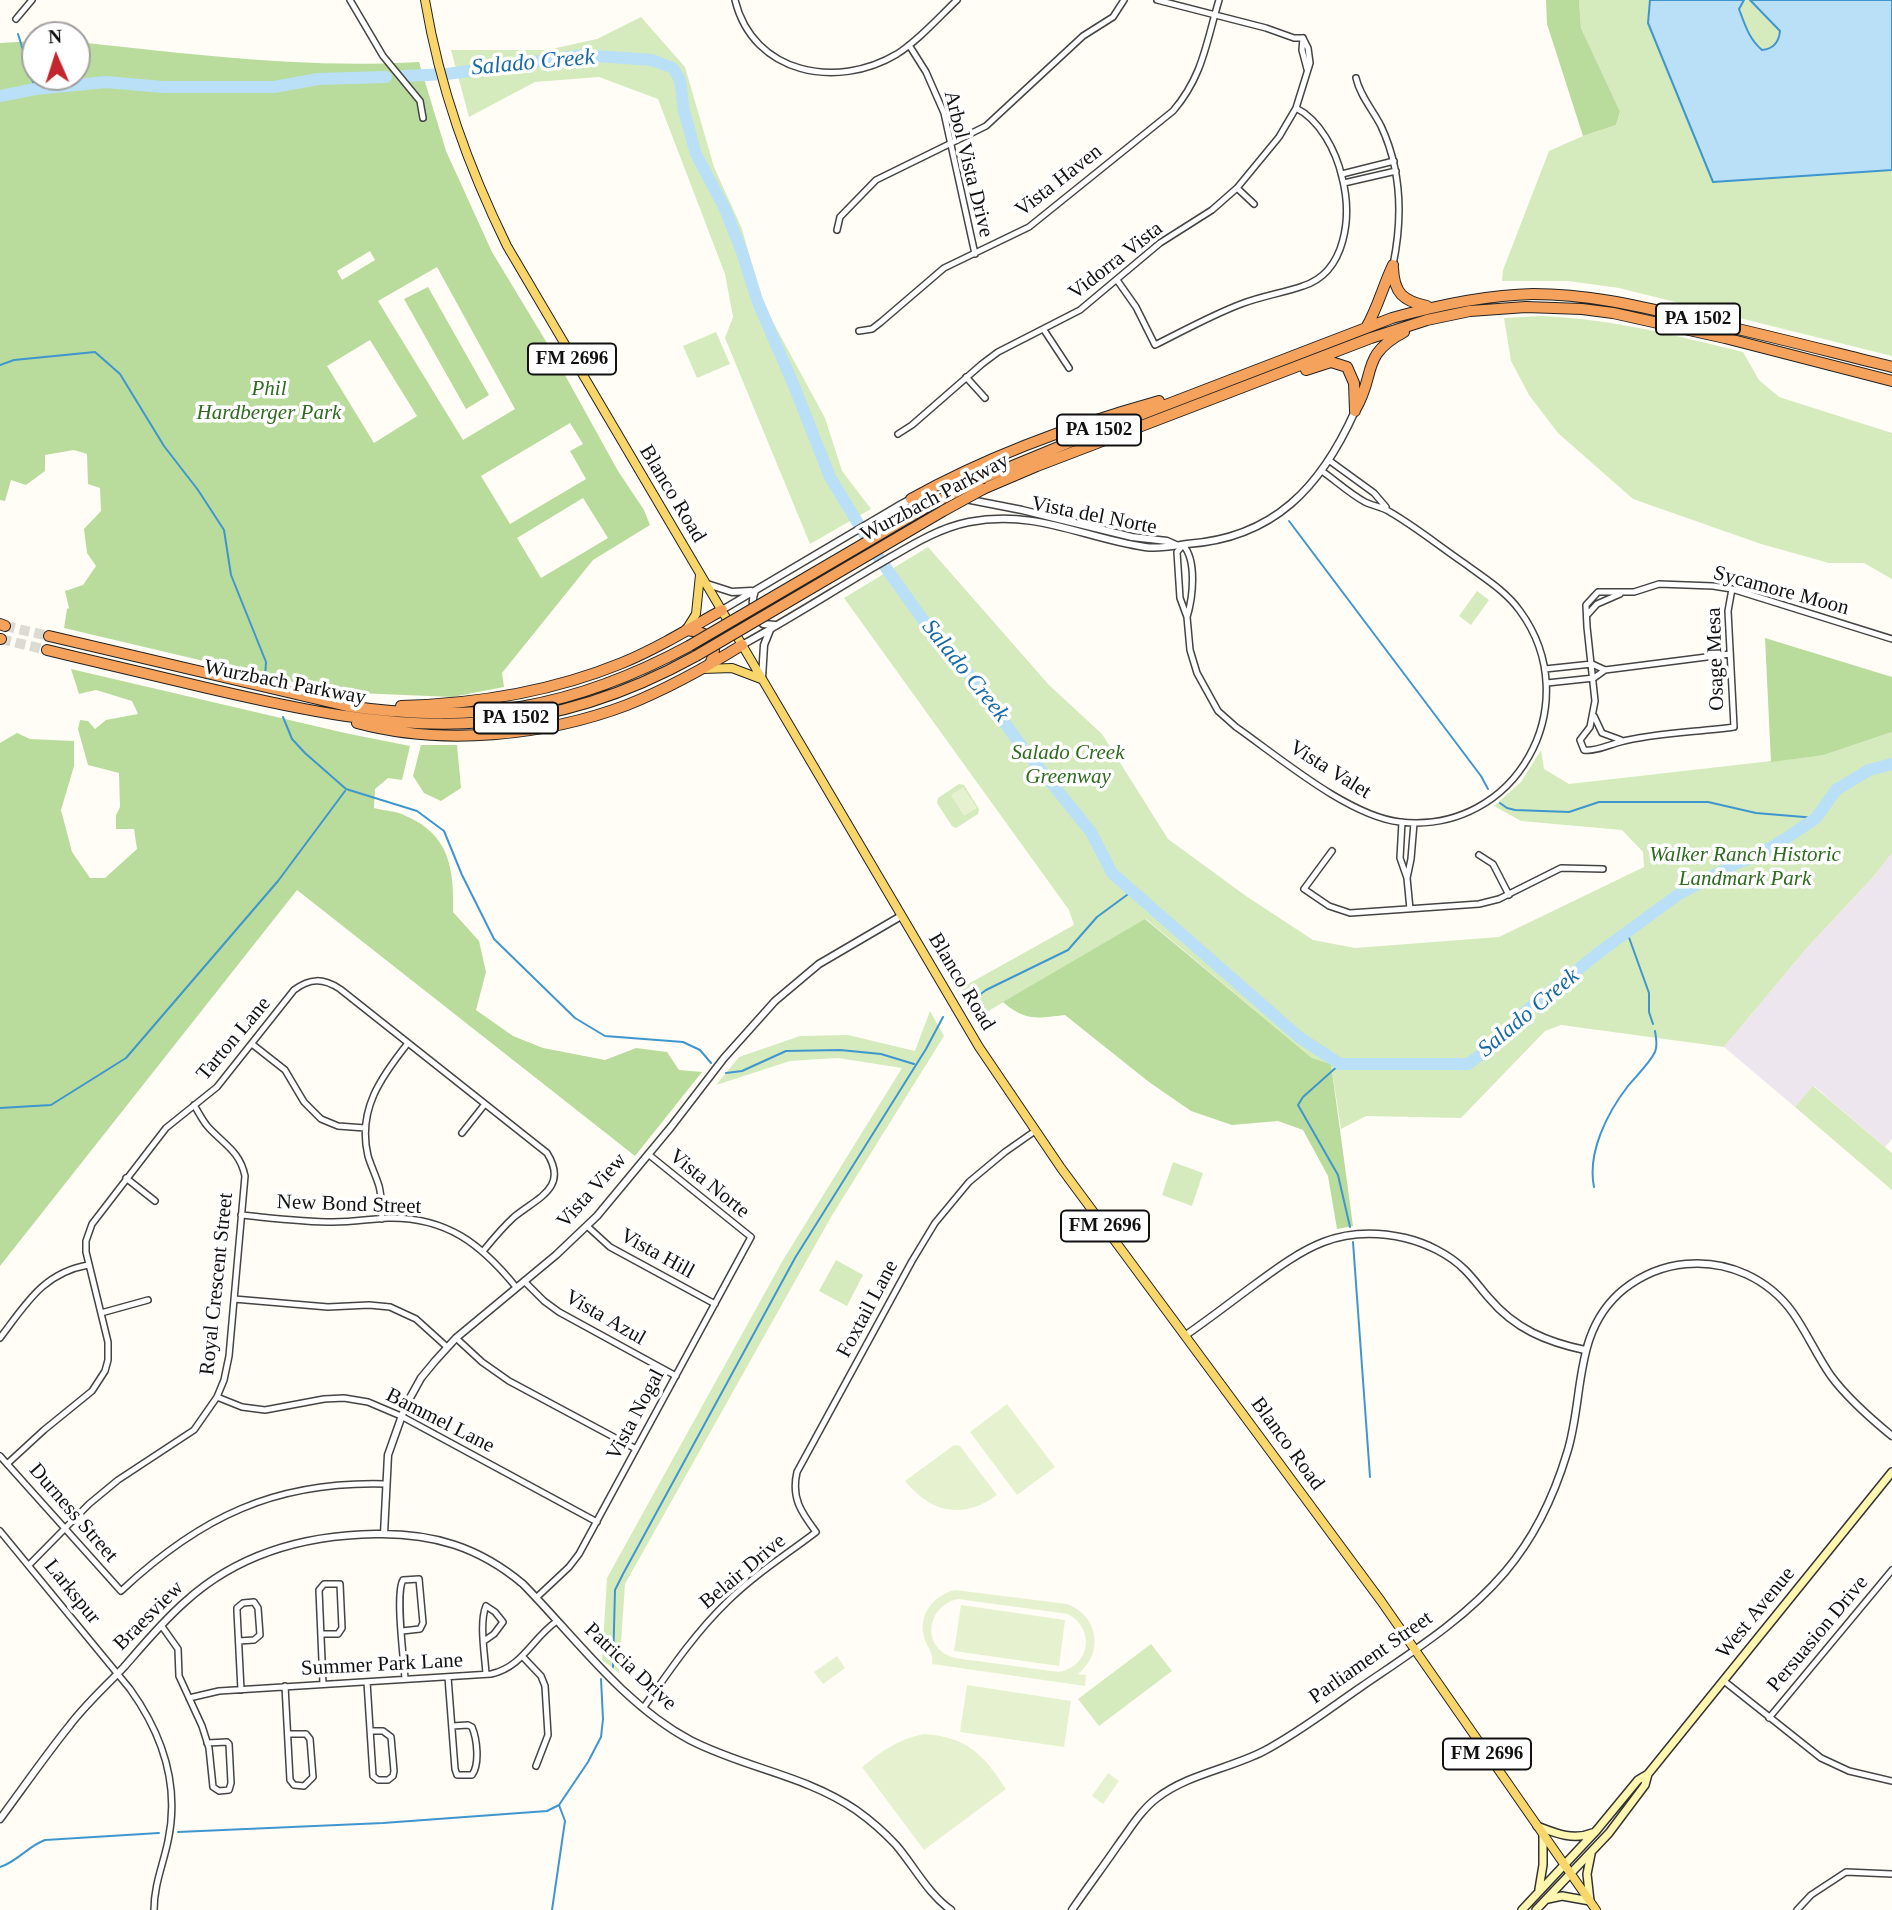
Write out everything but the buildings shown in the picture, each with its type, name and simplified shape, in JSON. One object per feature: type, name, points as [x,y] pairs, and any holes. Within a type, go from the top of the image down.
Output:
[{"type":"highway","points":[[1393,265],[1393,281],[1404,299],[1431,307]]},
{"type":"highway","points":[[1366,328],[1376,312],[1393,265]]},
{"type":"highway","name":"Wurzbach Parkway","points":[[49,636],[347,706],[390,712],[491,711],[551,702],[628,677],[689,646],[930,505],[983,478],[1366,328],[1431,307],[1501,296],[1566,295],[1614,301],[1892,367]]},
{"type":"highway","name":"Wurzbach Parkway","points":[[47,650],[326,714],[404,722],[485,722],[553,712],[622,692],[663,675],[983,489],[1371,338],[1449,314],[1501,308],[1556,307],[1613,313],[1892,381]]},
{"type":"highway","points":[[1355,411],[1362,398],[1371,363],[1380,348],[1391,339],[1427,320]]},
{"type":"highway","points":[[1189,407],[1225,399],[1331,362],[1347,367],[1352,374],[1355,411]]},
{"type":"highway","points":[[911,499],[968,468],[1035,442],[1131,409],[1217,385]]},
{"type":"highway","points":[[347,706],[439,705],[504,697],[548,688],[623,663],[722,610]]},
{"type":"highway","points":[[686,630],[701,632],[710,639],[714,651],[707,667]]},
{"type":"highway","points":[[326,714],[372,727],[412,732],[472,734],[569,722],[627,705],[707,667],[742,645]]},
{"type":"main road","name":"Blanco Road","points":[[425,0],[443,88],[459,137],[507,246],[1003,1085],[1415,1650],[1596,1910]]},
{"type":"main road","points":[[686,630],[695,614],[700,575]]},
{"type":"main road","points":[[707,667],[732,668],[762,680]]},
{"type":"main road","name":"West Avenue","points":[[1522,1910],[1596,1831],[1639,1780],[1648,1774],[1892,1472]]},
{"type":"main road","name":"West Avenue","points":[[1536,1910],[1591,1854],[1645,1785],[1648,1774]]},
{"type":"main road","points":[[1537,1826],[1570,1837],[1583,1837],[1596,1831]]},
{"type":"main road","points":[[1538,1892],[1543,1870],[1543,1835]]},
{"type":"main road","points":[[1545,1901],[1562,1896],[1590,1901],[1587,1874],[1591,1854]]},
{"type":"street","points":[[16,19],[32,0]]},
{"type":"street","points":[[350,0],[383,56],[420,101],[423,118]]},
{"type":"street","points":[[735,0],[744,25],[761,47],[776,59],[802,69],[835,72],[861,69],[883,62],[909,45],[957,0]]},
{"type":"street","points":[[837,230],[840,218],[876,180],[986,126],[1083,36],[1113,17],[1124,0]]},
{"type":"street","points":[[1157,0],[1215,14]]},
{"type":"street","name":"Vista Haven","points":[[859,331],[872,329],[939,272],[1029,227],[1173,111],[1191,89],[1201,68],[1219,0]]},
{"type":"street","name":"Vidorra Vista","points":[[898,434],[999,352],[1080,310],[1160,243],[1205,215],[1237,188],[1279,137],[1296,108],[1307,69],[1302,50],[1303,38],[1294,38],[1215,14]]},
{"type":"street","name":"Arbol Vista Drive","points":[[909,45],[936,91],[952,144],[975,254]]},
{"type":"street","points":[[1356,78],[1360,92],[1380,124],[1396,171],[1400,193],[1400,223],[1393,265]]},
{"type":"street","points":[[1117,280],[1136,307],[1155,345],[1240,304],[1303,286],[1320,278],[1334,263],[1343,243],[1347,212],[1344,183],[1327,139],[1309,117],[1296,108]]},
{"type":"street","points":[[1342,174],[1394,162]]},
{"type":"street","points":[[1366,168],[1369,177]]},
{"type":"street","points":[[1344,183],[1396,171]]},
{"type":"street","points":[[1237,188],[1254,204]]},
{"type":"street","points":[[1044,330],[1069,368]]},
{"type":"street","points":[[966,377],[985,398]]},
{"type":"street","name":"Vista del Norte","points":[[742,645],[918,542],[970,522],[1018,519],[1041,521],[1145,547],[1167,548],[1214,541],[1262,523],[1291,504],[1322,471],[1330,461],[1355,411]]},
{"type":"street","name":"Vista Valet","points":[[1187,617],[1193,597],[1190,552],[1180,545],[1177,552],[1180,598],[1187,617],[1190,650],[1196,673],[1218,711],[1236,727],[1341,800],[1367,813],[1402,822],[1444,820],[1469,811],[1493,797],[1523,769],[1538,739],[1546,707],[1547,683],[1536,640],[1522,613],[1492,584],[1388,510],[1374,493],[1330,461]]},
{"type":"street","name":"Vista Valet","points":[[1322,471],[1366,502],[1388,510]]},
{"type":"street","name":"Vista del Norte","points":[[911,499],[940,494],[1022,510],[1132,537],[1180,545]]},
{"type":"street","name":"Wurzbach Parkway","points":[[722,610],[911,499]]},
{"type":"street","points":[[705,584],[732,592],[756,589],[752,601],[753,610],[763,624],[774,627],[764,645],[762,680]]},
{"type":"street","name":"Sycamore Moon","points":[[1592,664],[1588,614],[1597,604],[1619,594],[1640,591],[1659,584],[1713,586],[1732,590],[1892,639]]},
{"type":"street","name":"Osage Mesa","points":[[1624,741],[1734,727],[1728,611],[1732,590]]},
{"type":"street","points":[[1547,683],[1594,678],[1605,670],[1730,654]]},
{"type":"street","points":[[1545,668],[1592,664],[1605,670]]},
{"type":"street","points":[[1592,664],[1594,716],[1580,740],[1584,750],[1592,751],[1624,741]]},
{"type":"street","points":[[1567,666],[1569,681]]},
{"type":"street","points":[[1594,716],[1602,733],[1624,741]]},
{"type":"street","points":[[1402,822],[1401,863],[1407,878]]},
{"type":"street","points":[[1410,909],[1407,878],[1414,823]]},
{"type":"street","points":[[1400,848],[1412,849]]},
{"type":"street","points":[[1332,851],[1304,888],[1329,906],[1350,913],[1479,904],[1509,895],[1560,868],[1603,869]]},
{"type":"street","points":[[1479,855],[1493,864],[1509,895]]},
{"type":"street","name":"Vista View","points":[[384,1534],[388,1455],[401,1416],[421,1378],[456,1338],[587,1226],[617,1194],[724,1058],[775,1001],[820,964],[901,916]]},
{"type":"street","name":"Tarton Lane","points":[[7,1464],[92,1391],[100,1382],[107,1366],[109,1348],[86,1247],[92,1224],[166,1128],[217,1087],[304,982],[314,980],[331,983],[547,1153],[555,1178],[546,1194],[516,1216],[484,1250]]},
{"type":"street","points":[[382,1219],[379,1186],[368,1156],[366,1116],[375,1088],[408,1043]]},
{"type":"street","points":[[252,1044],[285,1070],[304,1102],[321,1119],[338,1126],[365,1128]]},
{"type":"street","points":[[461,1133],[485,1104]]},
{"type":"street","name":"Royal Crescent Street","points":[[29,1565],[89,1504],[118,1480],[194,1430],[217,1397],[227,1368],[245,1176],[240,1158],[209,1128],[194,1105]]},
{"type":"street","name":"Foxtail Lane","points":[[816,1532],[798,1507],[795,1498],[797,1472],[900,1282],[920,1246],[957,1195],[985,1167],[1035,1130]]},
{"type":"street","name":"Vista Norte","points":[[648,1154],[751,1237]]},
{"type":"street","points":[[126,1178],[155,1201]]},
{"type":"street","name":"New Bond Street","points":[[241,1215],[325,1222],[404,1219],[435,1225],[465,1237],[484,1250],[516,1287]]},
{"type":"street","name":"Vista Hill","points":[[587,1226],[610,1247],[715,1304]]},
{"type":"street","points":[[1186,1335],[1305,1248],[1336,1237],[1363,1233],[1395,1236],[1438,1251],[1463,1268],[1495,1305],[1523,1329],[1549,1341],[1585,1350]]},
{"type":"street","name":"Vista Nogal","points":[[536,1598],[579,1554],[751,1237]]},
{"type":"street","name":"Parliament Street","points":[[1072,1910],[1133,1824],[1158,1797],[1181,1783],[1226,1768],[1266,1750],[1415,1650],[1461,1616],[1490,1589],[1528,1541],[1556,1486],[1568,1450],[1585,1350],[1593,1329],[1604,1310],[1620,1292],[1641,1278],[1675,1265],[1699,1264],[1724,1266],[1747,1274],[1777,1295],[1793,1313],[1833,1380],[1852,1401],[1892,1436]]},
{"type":"street","points":[[0,1338],[48,1281],[60,1273],[88,1265]]},
{"type":"street","name":"Vista Azul","points":[[524,1281],[559,1312],[676,1376]]},
{"type":"street","points":[[101,1313],[148,1300]]},
{"type":"street","points":[[234,1300],[328,1307],[390,1307],[416,1319],[447,1347]]},
{"type":"street","points":[[456,1338],[482,1362],[509,1381],[636,1449]]},
{"type":"street","name":"Bammel Lane","points":[[217,1397],[242,1407],[265,1410],[324,1399],[344,1398],[368,1402],[401,1416],[597,1522]]},
{"type":"street","name":"Durness Street","points":[[0,1456],[121,1591],[175,1544],[235,1510],[302,1489],[336,1484],[385,1483]]},
{"type":"street","name":"Larkspur","points":[[0,1531],[117,1673],[153,1724],[164,1750],[172,1795],[170,1830],[158,1875],[154,1910]]},
{"type":"street","name":"Belair Drive","points":[[645,1707],[688,1644],[719,1610],[756,1577],[816,1532]]},
{"type":"street","name":"Braesview","points":[[0,1819],[70,1724],[161,1625],[210,1582],[259,1555],[314,1539],[351,1534],[384,1534]]},
{"type":"street","name":"Patricia Drive","points":[[384,1534],[437,1538],[474,1551],[508,1571],[605,1672],[670,1728],[705,1747],[811,1785],[854,1809],[895,1844],[951,1910]]},
{"type":"street","name":"Persuasion Drive","points":[[1769,1718],[1892,1570]]},
{"type":"street","points":[[402,1631],[420,1629],[423,1623],[419,1579],[406,1579],[401,1582],[402,1631],[405,1679]]},
{"type":"street","points":[[321,1634],[338,1634],[342,1628],[341,1586],[337,1583],[324,1584],[320,1588],[321,1634],[323,1684]]},
{"type":"street","points":[[239,1641],[254,1640],[260,1634],[258,1608],[254,1602],[243,1602],[237,1608],[241,1689]]},
{"type":"street","points":[[484,1641],[495,1634],[503,1622],[495,1612],[485,1606],[483,1617],[484,1641],[486,1674]]},
{"type":"street","name":"Summer Park Lane","points":[[189,1698],[241,1689],[448,1677],[506,1670],[523,1657],[557,1621]]},
{"type":"street","points":[[161,1625],[177,1644],[179,1676],[202,1726],[213,1787],[219,1791],[229,1790],[229,1744],[207,1743]]},
{"type":"street","points":[[523,1657],[541,1676],[545,1686],[548,1735],[536,1766]]},
{"type":"street","points":[[448,1677],[452,1726],[456,1773],[460,1776],[472,1775],[476,1767],[475,1734],[468,1725],[452,1726]]},
{"type":"street","points":[[1724,1681],[1807,1749],[1828,1762],[1892,1781]]},
{"type":"street","points":[[367,1682],[370,1731],[373,1776],[377,1780],[388,1780],[393,1776],[391,1737],[383,1731],[370,1731]]},
{"type":"street","points":[[285,1686],[290,1780],[297,1786],[304,1786],[313,1777],[310,1740],[306,1734],[288,1734]]},
{"type":"street","points":[[1797,1910],[1811,1895],[1846,1872],[1892,1874]]},
{"type":"shaded area","points":[[1892,853],[1892,1139],[1885,1147],[1814,1086],[1795,1107],[1724,1047],[1805,950]]},
{"type":"green space","points":[[1546,0],[1579,0],[1581,28],[1620,112],[1616,125],[1583,136],[1547,24]]},
{"type":"green space","points":[[1579,0],[1892,0],[1892,356],[1619,288],[1568,281],[1502,281],[1503,270],[1549,151],[1616,125],[1620,113],[1581,28]]},
{"type":"green space","points":[[641,17],[685,67],[714,167],[742,229],[762,302],[825,418],[842,471],[871,509],[810,544],[725,338],[733,317],[725,274],[658,99],[599,77],[535,82],[469,117],[451,50],[547,50],[597,39]]},
{"type":"green space","name":"Phil Hardberger Park","points":[[21,42],[21,91],[91,91],[91,43],[290,62],[419,62],[446,151],[492,252],[550,348],[618,471],[644,510],[650,525],[593,560],[502,673],[504,687],[452,697],[357,693],[301,684],[64,628],[69,608],[65,591],[83,585],[96,566],[87,553],[84,529],[101,511],[100,488],[88,484],[87,454],[74,450],[45,455],[45,471],[26,485],[11,480],[5,501],[0,500],[0,43]],"holes":[[[370,251],[375,260],[342,280],[337,271]],[[437,267],[515,409],[463,440],[378,301]],[[370,340],[417,416],[374,443],[327,366]],[[570,423],[583,444],[570,451],[586,479],[510,524],[481,476]],[[583,498],[608,538],[541,578],[517,538]]]},
{"type":"green space","points":[[428,287],[489,395],[466,409],[404,299]]},
{"type":"green space","points":[[1541,316],[1618,324],[1743,352],[1759,380],[1779,397],[1892,433],[1892,579],[1864,563],[1829,563],[1761,544],[1633,499],[1558,433],[1529,395],[1511,361],[1504,318]]},
{"type":"green space","points":[[716,332],[730,364],[697,378],[683,346]]},
{"type":"green space","name":"Walker Ranch Historic Landmark Park","points":[[928,547],[1049,685],[1102,734],[1168,839],[1246,896],[1313,940],[1355,948],[1499,937],[1644,867],[1643,852],[1622,830],[1521,821],[1494,806],[1521,782],[1541,750],[1544,769],[1569,784],[1824,755],[1892,732],[1892,853],[1805,950],[1724,1047],[1561,1025],[1545,1031],[1461,1118],[1366,1116],[1341,1129],[1331,1064],[1312,1058],[1146,919],[978,1017],[961,988],[1074,925],[1069,910],[844,598]]},
{"type":"green space","points":[[1477,591],[1489,600],[1471,625],[1459,616]]},
{"type":"green space","points":[[1765,638],[1892,677],[1892,732],[1824,755],[1771,762]]},
{"type":"green space","points":[[71,669],[410,746],[402,780],[388,778],[375,789],[374,808],[406,816],[421,824],[440,843],[450,868],[453,912],[479,941],[486,972],[476,1010],[513,1036],[543,1048],[605,1060],[636,1048],[667,1052],[679,1070],[702,1072],[635,1156],[297,890],[0,1266],[0,743],[17,733],[30,739],[74,741],[74,766],[61,810],[72,852],[90,878],[105,878],[137,849],[134,829],[116,829],[116,815],[120,807],[119,773],[88,765],[78,729],[80,720],[88,721],[95,729],[106,720],[138,714],[132,701],[96,690],[79,694]]},
{"type":"green space","points":[[421,745],[457,745],[461,788],[441,801],[424,793],[413,776]]},
{"type":"green space","points":[[959,784],[964,785],[979,809],[978,814],[956,828],[937,803],[938,798]]},
{"type":"green space","points":[[963,787],[977,808],[964,816],[951,795]]},
{"type":"green space","points":[[1145,919],[1312,1058],[1331,1064],[1353,1226],[1337,1229],[1328,1176],[1303,1130],[1278,1121],[1232,1125],[1191,1111],[1149,1082],[1065,1015],[1025,1016],[1003,1002]]},
{"type":"green space","points":[[930,1011],[944,1036],[831,1217],[625,1584],[619,1673],[602,1660],[607,1578],[783,1260],[902,1068],[838,1058],[790,1061],[716,1085],[739,1057],[800,1036],[848,1035],[915,1051]]},
{"type":"green space","points":[[1813,1086],[1892,1153],[1892,1190],[1795,1107]]},
{"type":"green space","points":[[1173,1162],[1203,1173],[1192,1206],[1162,1195]]},
{"type":"green space","points":[[836,1260],[863,1275],[847,1306],[819,1291]]},
{"type":"green space","points":[[1007,1404],[1055,1467],[1017,1495],[970,1432]]},
{"type":"green space","points":[[954,1445],[960,1446],[997,1495],[972,1508],[948,1509],[926,1500],[905,1481]]},
{"type":"green space","points":[[955,1590],[1067,1604],[1078,1610],[1086,1617],[1094,1636],[1092,1656],[1078,1674],[1086,1675],[1085,1686],[932,1664],[931,1653],[924,1637],[923,1621],[934,1601]],"holes":[[[958,1599],[1068,1614],[1083,1629],[1086,1647],[1077,1663],[1059,1672],[951,1657],[939,1648],[931,1632],[932,1623],[941,1608]]]},
{"type":"green space","points":[[961,1605],[1065,1620],[1059,1666],[954,1651]]},
{"type":"green space","points":[[1151,1644],[1172,1671],[1099,1726],[1078,1699]]},
{"type":"green space","points":[[837,1656],[845,1668],[823,1684],[814,1672]]},
{"type":"green space","points":[[967,1685],[1071,1701],[1064,1747],[960,1732]]},
{"type":"green space","points":[[924,1734],[963,1743],[990,1766],[1006,1789],[924,1850],[862,1767],[891,1746]]},
{"type":"green space","points":[[1108,1773],[1119,1781],[1103,1804],[1092,1796]]},
{"type":"water","points":[[1650,0],[1744,0],[1739,9],[1745,26],[1762,50],[1775,44],[1780,31],[1750,0],[1892,0],[1892,170],[1713,182],[1648,23]]},
{"type":"waterway","points":[[18,34],[21,44]]},
{"type":"waterway","name":"Salado Creek","points":[[404,76],[447,74],[583,55],[652,60],[673,68],[680,80],[684,111],[696,154],[725,209],[757,300],[830,477],[879,558],[931,631],[958,659],[1020,744],[1091,832],[1112,873],[1299,1037],[1340,1064],[1468,1064],[1503,1038],[1526,1011],[1601,951],[1679,894],[1739,862],[1753,858],[1785,839],[1816,818],[1836,790],[1869,770],[1892,764]]},
{"type":"waterway","name":"Salado Creek","points":[[0,96],[35,89],[106,82],[163,87],[274,87],[318,79],[386,77]]},
{"type":"waterway","points":[[0,365],[14,360],[95,352],[120,374],[164,446],[224,530],[231,575],[266,662],[265,678]]},
{"type":"waterway","points":[[1289,521],[1481,776],[1488,789]]},
{"type":"waterway","points":[[283,717],[292,739],[346,789],[417,811],[444,831],[462,875],[494,939],[575,1018],[605,1036],[683,1042],[700,1050],[711,1063]]},
{"type":"waterway","points":[[0,1108],[51,1105],[126,1058],[278,881],[345,791]]},
{"type":"waterway","points":[[1500,803],[1515,810],[1569,812],[1599,802],[1708,802],[1756,813],[1816,818]]},
{"type":"waterway","points":[[970,1002],[986,990],[1068,950],[1097,917],[1131,892]]},
{"type":"waterway","points":[[1627,932],[1649,993],[1649,1012],[1653,1024]]},
{"type":"waterway","points":[[613,1667],[615,1590],[623,1574],[795,1258],[926,1049],[943,1017]]},
{"type":"waterway","points":[[1594,1187],[1593,1161],[1606,1121],[1620,1097],[1655,1052],[1655,1031]]},
{"type":"waterway","points":[[726,1073],[742,1071],[786,1051],[840,1050],[881,1054],[914,1064]]},
{"type":"waterway","points":[[1340,1064],[1303,1097],[1298,1105],[1338,1175],[1350,1227]]},
{"type":"waterway","points":[[1353,1242],[1370,1477]]},
{"type":"waterway","points":[[178,1832],[383,1823],[547,1811],[559,1805],[601,1737],[601,1679]]},
{"type":"waterway","points":[[552,1910],[565,1821],[559,1805]]},
{"type":"waterway","points":[[0,1867],[45,1840],[159,1833]]},
{"type":"tunnel","points":[[5,626],[49,636]]},
{"type":"tunnel","points":[[1,639],[47,650]]},
{"type":"park label","name":"Salado Creek Greenway","points":[[1068,765]]}]
